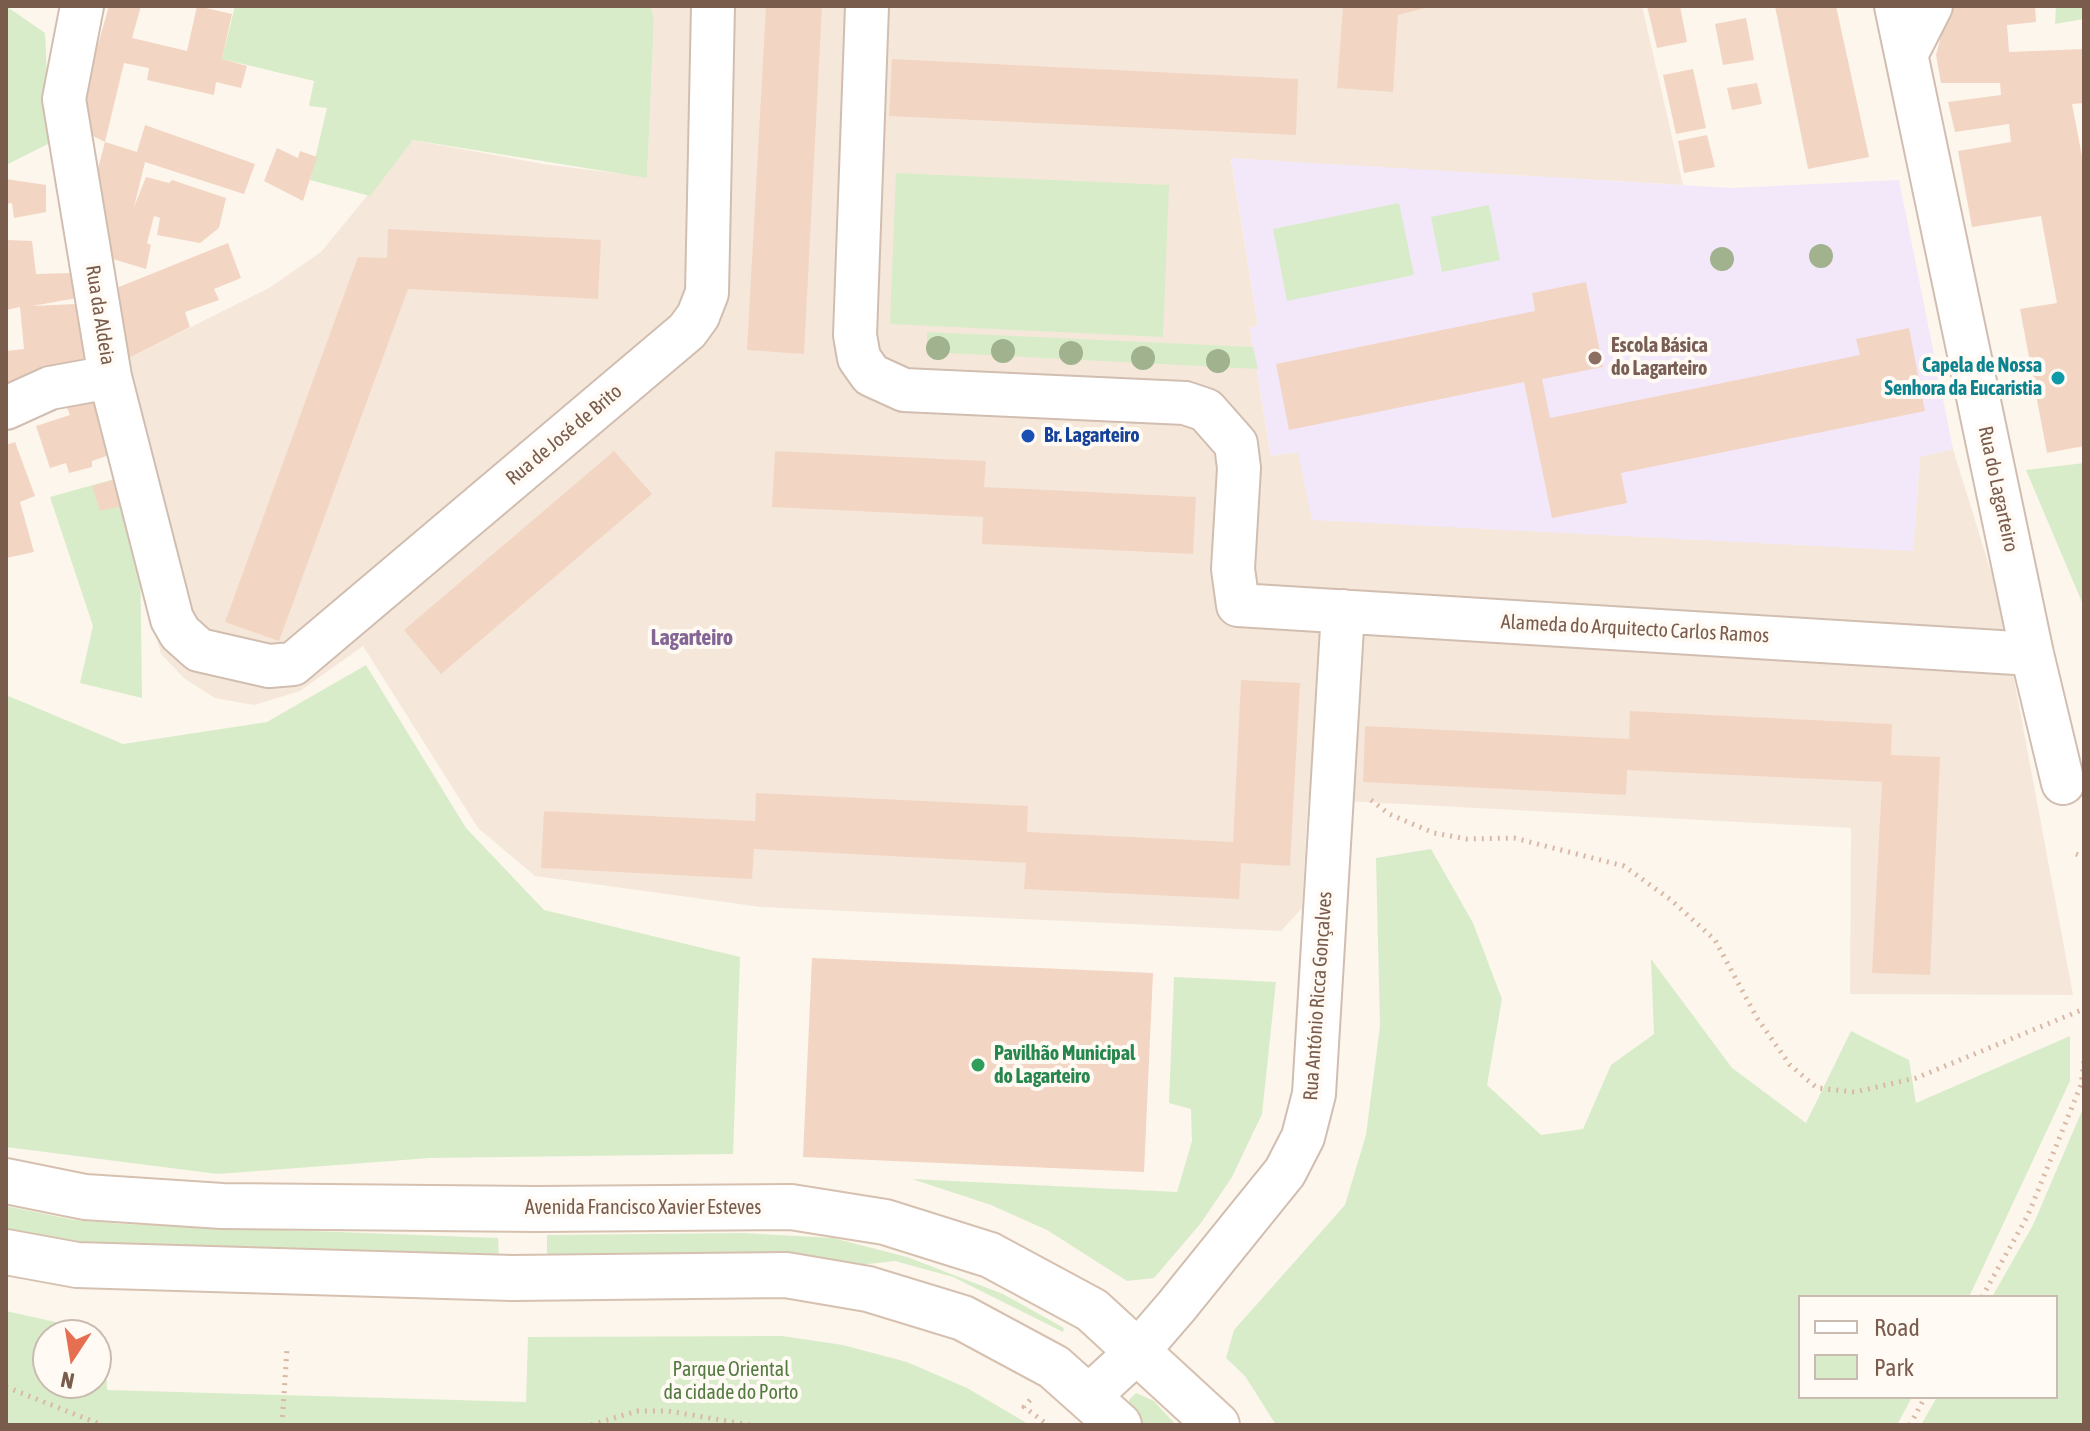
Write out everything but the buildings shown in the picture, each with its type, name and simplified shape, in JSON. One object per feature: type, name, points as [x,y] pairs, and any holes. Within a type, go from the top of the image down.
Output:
[{"type":"main road","name":"Avenida Francisco Xavier Esteves","points":[[6,1181],[85,1197],[222,1206],[537,1209],[791,1207],[885,1222],[990,1255],[1092,1310],[1217,1425]]},
{"type":"main road","points":[[6,1252],[77,1265],[497,1278],[786,1275],[868,1289],[963,1318],[1054,1367],[1104,1411]]},
{"type":"street","name":"Rua da Aldeia","points":[[82,6],[64,99],[110,377],[172,619]]},
{"type":"street","name":"Rua de José de Brito","points":[[172,619],[180,633],[199,650],[269,666],[293,664],[687,331],[707,293],[713,6]]},
{"type":"street","name":"Alameda do Arquitecto Carlos Ramos","points":[[867,6],[855,335],[859,358],[871,375],[904,390],[1185,403],[1206,410],[1236,444],[1239,468],[1233,569],[1238,605],[2032,654]]},
{"type":"street","name":"Rua do Lagarteiro","points":[[1896,6],[2032,654],[2063,783]]},
{"type":"street","points":[[1907,53],[1931,6]]},
{"type":"street","points":[[6,408],[50,388],[110,377]]},
{"type":"street","name":"Rua António Ricca Gonçalves","points":[[1104,1411],[1138,1351],[1285,1172],[1303,1137],[1314,1094],[1343,611]]},
{"type":"path","points":[[1333,777],[1389,814],[1434,833],[1467,839],[1514,838],[1624,866],[1671,900],[1715,940],[1757,1018],[1790,1065],[1817,1088],[1855,1092],[1916,1078],[2084,1009]]},
{"type":"path","points":[[2076,854],[2084,857]]},
{"type":"path","points":[[1983,1295],[2028,1215],[2081,1085],[2084,1061]]},
{"type":"path","points":[[282,1425],[287,1349]]},
{"type":"path","points":[[6,1387],[102,1425]]},
{"type":"path","points":[[1910,1425],[1924,1399]]},
{"type":"path","points":[[591,1425],[637,1411],[668,1411],[750,1425]]},
{"type":"shaded area","points":[[651,6],[1642,6],[1683,185],[1231,159],[1258,326],[1250,328],[1271,456],[1298,452],[1913,550],[1920,457],[1953,449],[1999,598],[2073,995],[1850,994],[1851,828],[1308,799],[1302,908],[1281,931],[761,907],[535,876],[478,828],[363,646],[300,691],[254,705],[215,698],[185,679],[161,654],[152,620],[123,361],[269,288],[321,252],[413,140],[543,164],[647,177],[654,20]]},
{"type":"shaded area","name":"Escola Básica do Lagarteiro","points":[[1231,158],[1731,188],[1899,180],[1953,449],[1920,457],[1913,551],[1312,520],[1298,452],[1271,456],[1250,328],[1258,325]]},
{"type":"green space","points":[[6,6],[45,33],[50,143],[6,165]]},
{"type":"green space","points":[[235,6],[651,6],[654,20],[647,178],[413,140],[370,196],[310,180],[327,108],[309,106],[314,81],[222,59]]},
{"type":"green space","points":[[2056,6],[2084,6],[2084,19],[2055,24]]},
{"type":"green space","points":[[896,173],[1169,185],[1163,337],[890,324]]},
{"type":"green space","points":[[1399,203],[1414,275],[1287,301],[1273,229]]},
{"type":"green space","points":[[1489,205],[1500,260],[1442,272],[1431,217]]},
{"type":"green space","points":[[927,332],[1253,347],[1258,369],[927,352]]},
{"type":"green space","points":[[2084,463],[2084,607],[2026,470]]},
{"type":"green space","points":[[118,478],[140,549],[142,698],[80,683],[93,626],[50,497]]},
{"type":"green space","points":[[366,665],[466,828],[544,910],[740,957],[733,1154],[430,1158],[218,1174],[6,1147],[6,695],[123,744],[267,722]]},
{"type":"green space","points":[[1431,849],[1473,923],[1502,999],[1487,1085],[1541,1135],[1583,1129],[1611,1065],[1654,1034],[1651,959],[1732,1068],[1806,1123],[1851,1031],[1909,1060],[1916,1103],[2070,1036],[2070,1081],[1970,1295],[1798,1295],[1798,1399],[1911,1399],[1897,1425],[1276,1425],[1245,1376],[1226,1358],[1234,1330],[1345,1205],[1366,1135],[1380,1026],[1376,858]]},
{"type":"green space","points":[[1174,977],[1276,982],[1262,1114],[1232,1177],[1201,1223],[1154,1278],[1127,1281],[1047,1230],[991,1205],[912,1179],[1177,1192],[1192,1141],[1191,1109],[1169,1103]]},
{"type":"green space","points":[[2084,1106],[2084,1425],[1921,1425],[1936,1399],[2058,1399],[2058,1295],[1993,1295],[2033,1225]]},
{"type":"green space","points":[[6,1206],[74,1220],[125,1224],[498,1238],[499,1259],[95,1247],[6,1231]]},
{"type":"green space","points":[[743,1233],[833,1238],[907,1257],[1003,1294],[1064,1328],[1063,1332],[953,1277],[895,1261],[841,1267],[547,1259],[547,1235]]},
{"type":"green space","name":"Parque Oriental da cidade do Porto","points":[[6,1311],[42,1319],[32,1319],[32,1399],[112,1399],[112,1390],[526,1402],[528,1337],[782,1336],[843,1345],[907,1362],[967,1388],[1030,1425],[6,1425]]},
{"type":"green space","points":[[1136,1393],[1154,1401],[1176,1425],[1145,1425],[1131,1409],[1129,1400]]},
{"type":"place","name":"Escola Básica do Lagarteiro","points":[[1595,358]]},
{"type":"place","name":"Capela de Nossa Senhora da Eucaristia","points":[[2058,378]]},
{"type":"place","name":"Br. Lagarteiro","points":[[1028,436]]},
{"type":"place","name":"Pavilhão Municipal do Lagarteiro","points":[[978,1065]]},
{"type":"district","name":"Lagarteiro","points":[[692,638]]}]
